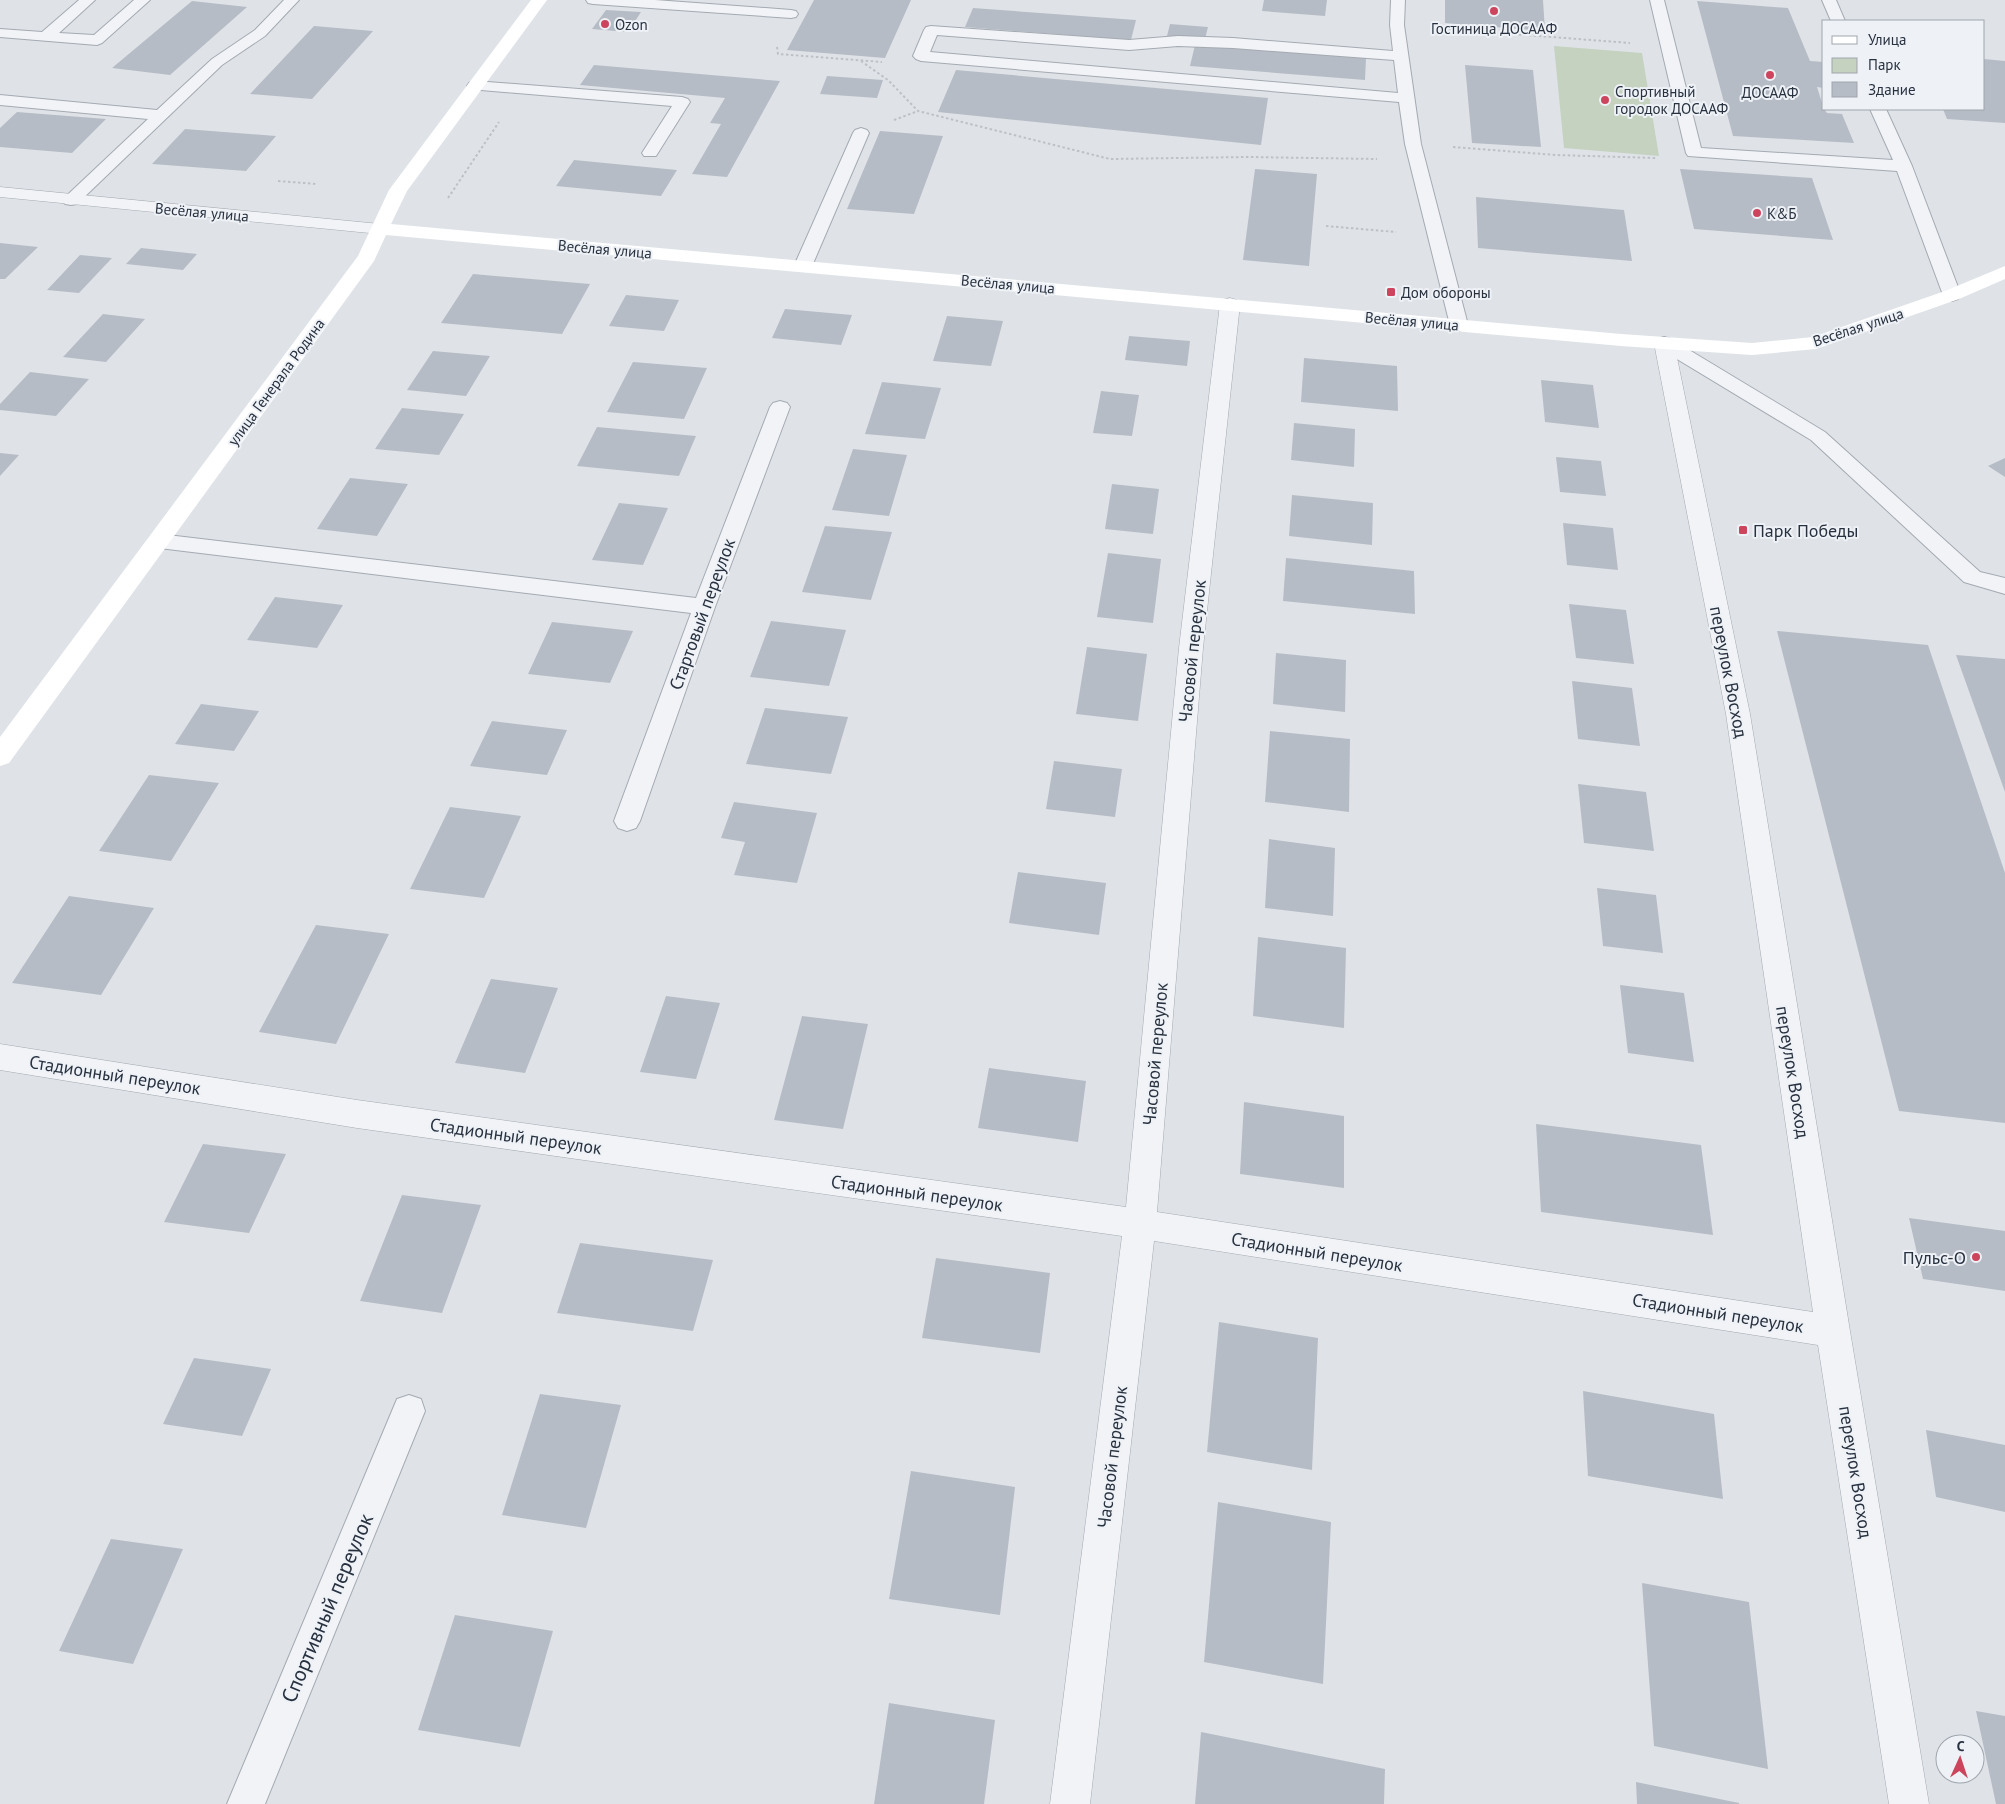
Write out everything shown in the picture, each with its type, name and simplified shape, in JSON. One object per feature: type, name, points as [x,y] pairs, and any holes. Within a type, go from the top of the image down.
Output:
[{"type":"street","name":"улица Генерала Родина","points":[[0,756],[367,258],[398,190],[539,0]]},
{"type":"street","name":"Весёлая улица","points":[[0,192],[380,229],[1664,343],[1752,349],[1816,342],[1952,295],[2005,272]]},
{"type":"street","name":"Часовой переулок","points":[[1070,1804],[1140,1224],[1191,648],[1230,304]]},
{"type":"street","name":"переулок Восход","points":[[1664,343],[1738,714],[1833,1331],[1909,1804]]},
{"type":"street","name":"Стадионный переулок","points":[[0,1057],[357,1114],[1140,1224],[1833,1331]]},
{"type":"lane","points":[[45,37],[88,0]]},
{"type":"lane","points":[[0,33],[97,40],[143,0]]},
{"type":"lane","points":[[71,200],[217,62],[260,32],[292,0]]},
{"type":"lane","points":[[593,0],[677,3],[791,14]]},
{"type":"lane","points":[[1398,0],[1397,25],[1415,152],[1460,325]]},
{"type":"lane","points":[[1657,0],[1694,153],[1904,166]]},
{"type":"lane","points":[[1829,0],[1838,20]]},
{"type":"lane","points":[[1401,56],[1233,43],[1178,41],[1129,45],[931,30],[921,56],[1407,98]]},
{"type":"lane","points":[[475,86],[682,102],[650,153]]},
{"type":"lane","points":[[0,100],[159,115]]},
{"type":"lane","points":[[1878,110],[1904,166],[1952,295]]},
{"type":"lane","points":[[803,266],[861,133]]},
{"type":"lane","points":[[1664,343],[1818,436],[1972,577],[2005,586]]},
{"type":"lane","name":"Стартовый переулок","points":[[627,821],[704,607],[780,407]]},
{"type":"lane","points":[[160,541],[704,607]]},
{"type":"lane","name":"Спортивный переулок","points":[[246,1804],[409,1412]]},
{"type":"path","points":[[769,12],[778,54],[918,65],[921,56]]},
{"type":"path","points":[[1397,25],[1668,46]]},
{"type":"path","points":[[861,61],[888,80],[918,111],[1110,159],[1415,152],[1660,158],[1694,153]]},
{"type":"path","points":[[1326,226],[1437,236]]},
{"type":"green space","name":"Спортивный городок ДОСААФ","points":[[1554,46],[1642,53],[1659,156],[1564,148]]},
{"type":"building","points":[[814,0],[911,0],[885,58],[787,50]]},
{"type":"building","points":[[1264,0],[1327,0],[1325,16],[1262,11]]},
{"type":"building","name":"Гостиница ДОСААФ","points":[[1445,0],[1543,0],[1545,31],[1445,23]]},
{"type":"building","points":[[192,1],[247,7],[170,75],[112,68]]},
{"type":"building","name":"ДОСААФ","points":[[1697,1],[1788,8],[1810,61],[1822,62],[1822,88],[1817,87],[1822,103],[1822,110],[1827,113],[1842,114],[1854,143],[1733,136]]},
{"type":"building","points":[[973,8],[1136,20],[1131,40],[965,27]]},
{"type":"building","points":[[606,10],[641,12],[628,32],[592,29]]},
{"type":"building","points":[[1170,24],[1208,27],[1205,39],[1167,36]]},
{"type":"building","points":[[314,26],[373,31],[312,99],[250,94]]},
{"type":"building","points":[[1195,45],[1366,58],[1365,80],[1190,66]]},
{"type":"building","points":[[1985,59],[2005,61],[2005,123],[1947,119],[1943,110],[1985,110]]},
{"type":"building","points":[[594,65],[780,81],[727,177],[692,174],[721,124],[710,123],[725,98],[580,85]]},
{"type":"building","points":[[1465,65],[1533,70],[1541,147],[1472,143]]},
{"type":"building","points":[[956,70],[1268,98],[1261,145],[938,112]]},
{"type":"building","points":[[827,76],[883,80],[877,98],[820,94]]},
{"type":"building","points":[[17,112],[106,119],[72,153],[0,147],[0,128]]},
{"type":"building","points":[[185,129],[276,136],[246,171],[152,164]]},
{"type":"building","points":[[880,131],[943,136],[914,214],[847,209]]},
{"type":"building","points":[[574,160],[677,170],[661,196],[556,186]]},
{"type":"building","points":[[1255,169],[1317,174],[1309,266],[1243,260]]},
{"type":"building","points":[[1680,169],[1812,178],[1833,240],[1694,229]]},
{"type":"building","points":[[1476,197],[1624,210],[1632,261],[1478,248]]},
{"type":"building","points":[[0,243],[38,247],[5,279],[0,279]]},
{"type":"building","points":[[141,248],[197,254],[183,270],[126,264]]},
{"type":"building","points":[[80,255],[112,258],[79,293],[47,290]]},
{"type":"building","points":[[473,274],[590,284],[562,334],[441,323]]},
{"type":"building","points":[[626,295],[679,300],[664,331],[609,326]]},
{"type":"building","points":[[785,309],[852,315],[841,345],[772,338]]},
{"type":"building","points":[[103,314],[145,319],[106,362],[63,357]]},
{"type":"building","points":[[947,316],[1003,321],[991,366],[933,361]]},
{"type":"building","points":[[1129,336],[1190,341],[1187,366],[1125,360]]},
{"type":"building","points":[[433,351],[490,356],[466,396],[407,390]]},
{"type":"building","points":[[1304,358],[1397,366],[1398,411],[1301,402]]},
{"type":"building","points":[[633,362],[707,368],[684,419],[607,412]]},
{"type":"building","points":[[30,372],[89,379],[56,416],[0,410],[0,404]]},
{"type":"building","points":[[1541,380],[1593,385],[1599,428],[1545,422]]},
{"type":"building","points":[[882,382],[941,388],[925,439],[865,434]]},
{"type":"building","points":[[1101,391],[1139,395],[1132,436],[1093,433]]},
{"type":"building","points":[[402,408],[464,414],[439,455],[375,449]]},
{"type":"building","points":[[1294,423],[1355,429],[1354,467],[1291,460]]},
{"type":"building","points":[[597,427],[696,436],[679,476],[577,466]]},
{"type":"building","points":[[853,449],[907,455],[889,516],[832,510]]},
{"type":"building","points":[[0,453],[19,455],[0,476]]},
{"type":"building","points":[[1556,457],[1601,461],[1606,496],[1560,492]]},
{"type":"building","points":[[2005,458],[2005,477],[1988,466]]},
{"type":"building","points":[[350,478],[408,484],[377,536],[317,529]]},
{"type":"building","points":[[1112,484],[1159,489],[1153,534],[1105,529]]},
{"type":"building","points":[[1292,495],[1373,503],[1372,545],[1289,536]]},
{"type":"building","points":[[619,503],[668,508],[643,565],[592,560]]},
{"type":"building","points":[[1563,523],[1613,528],[1618,570],[1567,565]]},
{"type":"building","points":[[825,526],[892,532],[871,600],[802,592]]},
{"type":"building","points":[[1108,553],[1161,559],[1153,623],[1097,617]]},
{"type":"building","points":[[1286,558],[1414,571],[1415,614],[1283,601]]},
{"type":"building","points":[[275,597],[343,605],[317,648],[247,640]]},
{"type":"building","points":[[1569,604],[1626,610],[1634,664],[1576,658]]},
{"type":"building","points":[[771,621],[846,630],[829,686],[750,677]]},
{"type":"building","points":[[552,622],[633,631],[610,683],[528,674]]},
{"type":"building","points":[[1777,631],[1928,645],[2005,873],[2005,1123],[1899,1111]]},
{"type":"building","points":[[1087,647],[1147,654],[1138,721],[1076,714]]},
{"type":"building","points":[[1276,653],[1346,660],[1345,712],[1273,704]]},
{"type":"building","points":[[1956,655],[2005,659],[2005,792]]},
{"type":"building","points":[[1572,681],[1632,688],[1640,746],[1578,739]]},
{"type":"building","points":[[201,704],[259,711],[234,751],[175,744]]},
{"type":"building","points":[[765,708],[848,717],[831,774],[746,764]]},
{"type":"building","points":[[492,721],[567,730],[547,775],[470,766]]},
{"type":"building","points":[[1270,731],[1350,739],[1349,812],[1265,802]]},
{"type":"building","points":[[1054,761],[1122,769],[1115,817],[1046,809]]},
{"type":"building","points":[[149,775],[219,783],[171,861],[99,851]]},
{"type":"building","points":[[1578,784],[1646,792],[1654,851],[1584,843]]},
{"type":"building","points":[[734,802],[817,813],[797,883],[734,875],[745,842],[721,838]]},
{"type":"building","points":[[450,807],[521,816],[484,898],[410,889]]},
{"type":"building","points":[[1269,839],[1335,848],[1333,916],[1265,908]]},
{"type":"building","points":[[1018,872],[1106,883],[1099,935],[1009,923]]},
{"type":"building","points":[[1597,888],[1656,895],[1663,953],[1603,946]]},
{"type":"building","points":[[69,896],[154,908],[101,995],[12,983]]},
{"type":"building","points":[[316,925],[389,934],[336,1044],[259,1032]]},
{"type":"building","points":[[1258,937],[1346,948],[1344,1028],[1253,1016]]},
{"type":"building","points":[[491,979],[558,988],[525,1073],[455,1063]]},
{"type":"building","points":[[1620,985],[1684,993],[1694,1062],[1628,1053]]},
{"type":"building","points":[[666,996],[720,1003],[696,1079],[640,1072]]},
{"type":"building","points":[[802,1016],[868,1024],[843,1129],[774,1120]]},
{"type":"building","points":[[989,1068],[1086,1081],[1078,1142],[978,1128]]},
{"type":"building","points":[[1244,1102],[1344,1116],[1344,1188],[1240,1174]]},
{"type":"building","points":[[1536,1124],[1701,1145],[1713,1235],[1541,1212]]},
{"type":"building","points":[[203,1144],[286,1154],[249,1233],[164,1222]]},
{"type":"building","points":[[402,1195],[481,1205],[442,1313],[360,1301]]},
{"type":"building","points":[[1909,1218],[2005,1231],[2005,1291],[1923,1279]]},
{"type":"building","points":[[580,1243],[713,1260],[693,1331],[557,1313]]},
{"type":"building","points":[[936,1258],[1050,1273],[1040,1353],[922,1338]]},
{"type":"building","points":[[1219,1322],[1318,1338],[1312,1470],[1207,1452]]},
{"type":"building","points":[[194,1358],[271,1369],[242,1436],[163,1424]]},
{"type":"building","points":[[1583,1391],[1714,1414],[1723,1499],[1588,1476]]},
{"type":"building","points":[[540,1394],[621,1405],[586,1528],[502,1515]]},
{"type":"building","points":[[1926,1430],[2005,1445],[2005,1512],[1936,1497]]},
{"type":"building","points":[[911,1471],[1015,1487],[1000,1615],[889,1599]]},
{"type":"building","points":[[1218,1502],[1331,1522],[1323,1684],[1204,1662]]},
{"type":"building","points":[[111,1539],[183,1549],[133,1664],[59,1651]]},
{"type":"building","points":[[1642,1583],[1749,1602],[1768,1769],[1654,1746]]},
{"type":"building","points":[[455,1615],[553,1631],[520,1747],[418,1730]]},
{"type":"building","points":[[889,1703],[995,1720],[984,1804],[874,1804]]},
{"type":"building","points":[[1976,1711],[2005,1716],[2005,1804],[1996,1804],[1985,1753],[1985,1734],[1981,1734]]},
{"type":"building","points":[[1201,1732],[1385,1769],[1384,1804],[1195,1804]]},
{"type":"building","points":[[1636,1782],[1739,1803],[1739,1804],[1637,1804]]},
{"type":"place","name":"Гостиница ДОСААФ","points":[[1494,11]]},
{"type":"place","name":"Ozon","points":[[605,24]]},
{"type":"place","name":"ДОСААФ","points":[[1770,75]]},
{"type":"place","name":"Спортивный городок ДОСААФ","points":[[1605,100]]},
{"type":"place","name":"К&Б","points":[[1757,213]]},
{"type":"place","name":"Дом обороны","points":[[1391,292]]},
{"type":"place","name":"Парк Победы","points":[[1743,530]]},
{"type":"place","name":"Пульс-О","points":[[1976,1257]]}]
